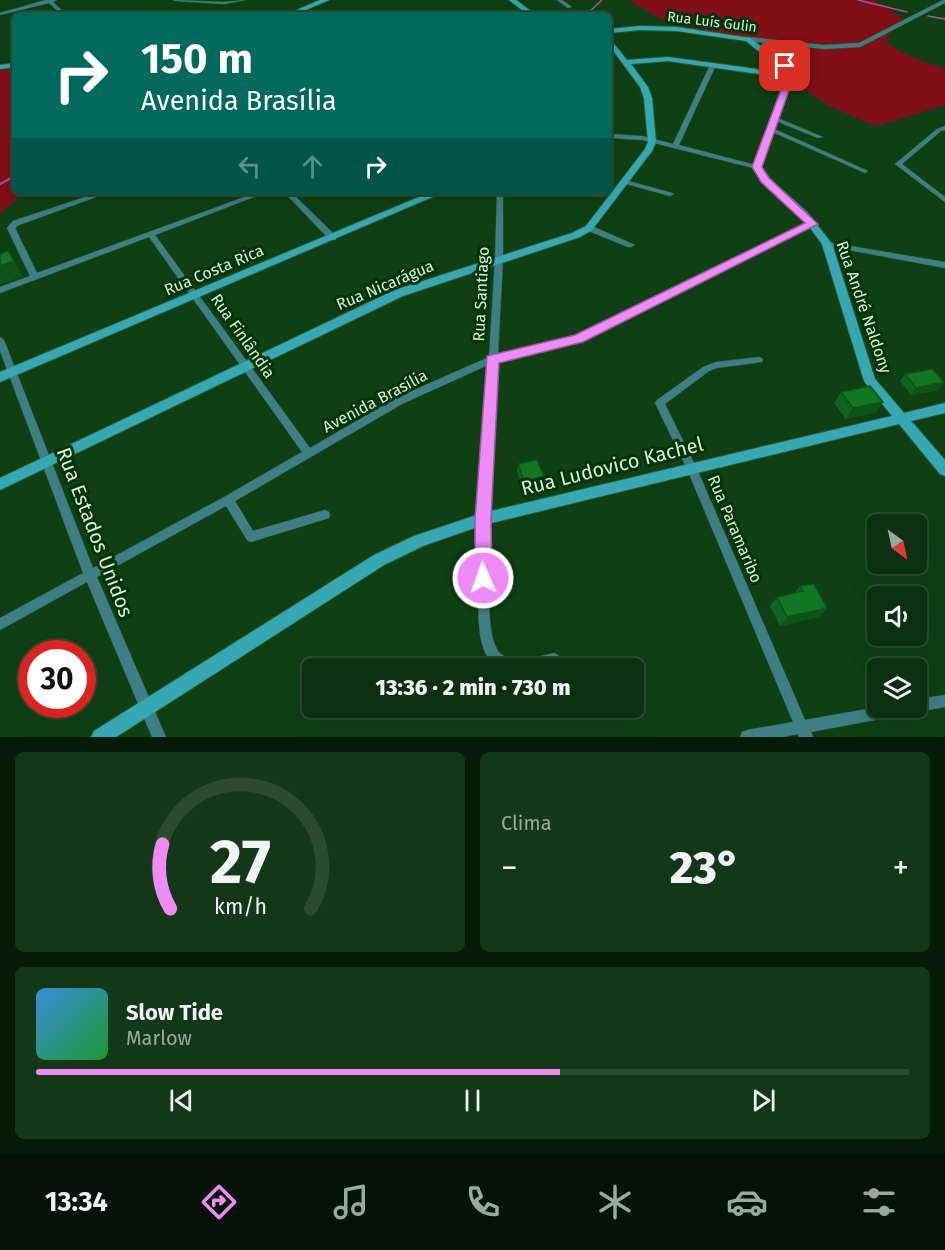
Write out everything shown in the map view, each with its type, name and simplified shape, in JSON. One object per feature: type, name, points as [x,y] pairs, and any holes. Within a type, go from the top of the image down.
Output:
[{"type":"main road","points":[[295,12],[324,0]]},
{"type":"main road","points":[[512,0],[529,12]]},
{"type":"main road","name":"Rua Luís Gulin","points":[[612,31],[658,28],[748,39]]},
{"type":"main road","points":[[748,39],[785,66],[790,76],[757,167]]},
{"type":"main road","points":[[590,228],[652,142],[648,98],[644,87],[612,44]]},
{"type":"main road","points":[[626,62],[668,59],[790,76]]},
{"type":"main road","name":"Rua André Naldony","points":[[757,167],[765,180],[812,224],[827,244],[870,381],[945,470]]},
{"type":"main road","name":"Rua Costa Rica","points":[[0,377],[432,195]]},
{"type":"main road","name":"Rua Nicarágua","points":[[0,484],[399,293],[576,235],[590,228]]},
{"type":"main road","name":"Rua Ludovico Kachel","points":[[100,737],[379,560],[419,541],[483,519],[945,408]]},
{"type":"street","points":[[0,14],[51,0],[62,12]]},
{"type":"street","points":[[175,0],[224,3],[244,0]]},
{"type":"street","points":[[561,1],[569,0]]},
{"type":"street","points":[[561,1],[570,7]]},
{"type":"street","name":"Rua Luís Gulin","points":[[748,39],[824,47],[860,45],[945,1]]},
{"type":"street","points":[[675,147],[713,65]]},
{"type":"street","points":[[772,123],[820,137]]},
{"type":"street","points":[[772,123],[865,171]]},
{"type":"street","points":[[945,128],[939,130],[898,165],[945,200]]},
{"type":"street","points":[[612,136],[642,138],[757,167]]},
{"type":"street","points":[[625,182],[670,194]]},
{"type":"street","points":[[35,277],[10,228],[16,222],[98,195]]},
{"type":"street","points":[[0,290],[256,195]]},
{"type":"street","points":[[290,195],[333,238]]},
{"type":"street","name":"Rua Santiago","points":[[496,658],[493,656],[487,639],[482,558],[499,259],[500,195]]},
{"type":"street","name":"Avenida Brasília","points":[[0,624],[228,500],[399,401],[492,359],[578,339],[812,224]]},
{"type":"street","points":[[590,228],[631,245]]},
{"type":"street","name":"Rua Finlândia","points":[[151,235],[309,454]]},
{"type":"street","points":[[827,244],[945,265]]},
{"type":"street","name":"Rua Estados Unidos","points":[[0,340],[90,575],[159,737]]},
{"type":"street","name":"Rua Paramaribo","points":[[759,360],[716,365],[706,369],[660,403],[692,469],[803,732]]},
{"type":"street","points":[[228,500],[251,537],[325,515]]},
{"type":"street","points":[[927,704],[945,702]]},
{"type":"street","points":[[747,737],[803,732],[867,717]]},
{"type":"shaded area","points":[[629,0],[874,0],[905,19],[885,39],[889,44],[904,53],[945,69],[945,105],[880,125],[870,124],[827,105],[804,89],[802,81],[811,68],[811,62],[804,54],[771,42],[675,24],[657,17]]},
{"type":"shaded area","points":[[12,66],[12,195],[22,195],[0,214],[0,67]]},
{"type":"building","points":[[8,251],[14,261],[0,266],[0,254]]},
{"type":"building","points":[[932,369],[944,382],[916,388],[905,374]]},
{"type":"building","points":[[870,386],[883,402],[853,408],[841,392]]},
{"type":"building","points":[[537,460],[544,476],[524,482],[518,464]]},
{"type":"building","points":[[814,584],[827,608],[787,617],[777,597],[803,591],[800,586]]},
{"type":"waterway","points":[[589,12],[602,0]]},
{"type":"waterway","points":[[858,0],[907,12]]},
{"type":"waterway","points":[[928,16],[945,19]]},
{"type":"waterway","points":[[0,184],[12,178]]},
{"type":"route","points":[[483,578],[483,519],[492,359],[578,339],[812,224],[765,180],[757,167],[790,76],[785,66]]}]
